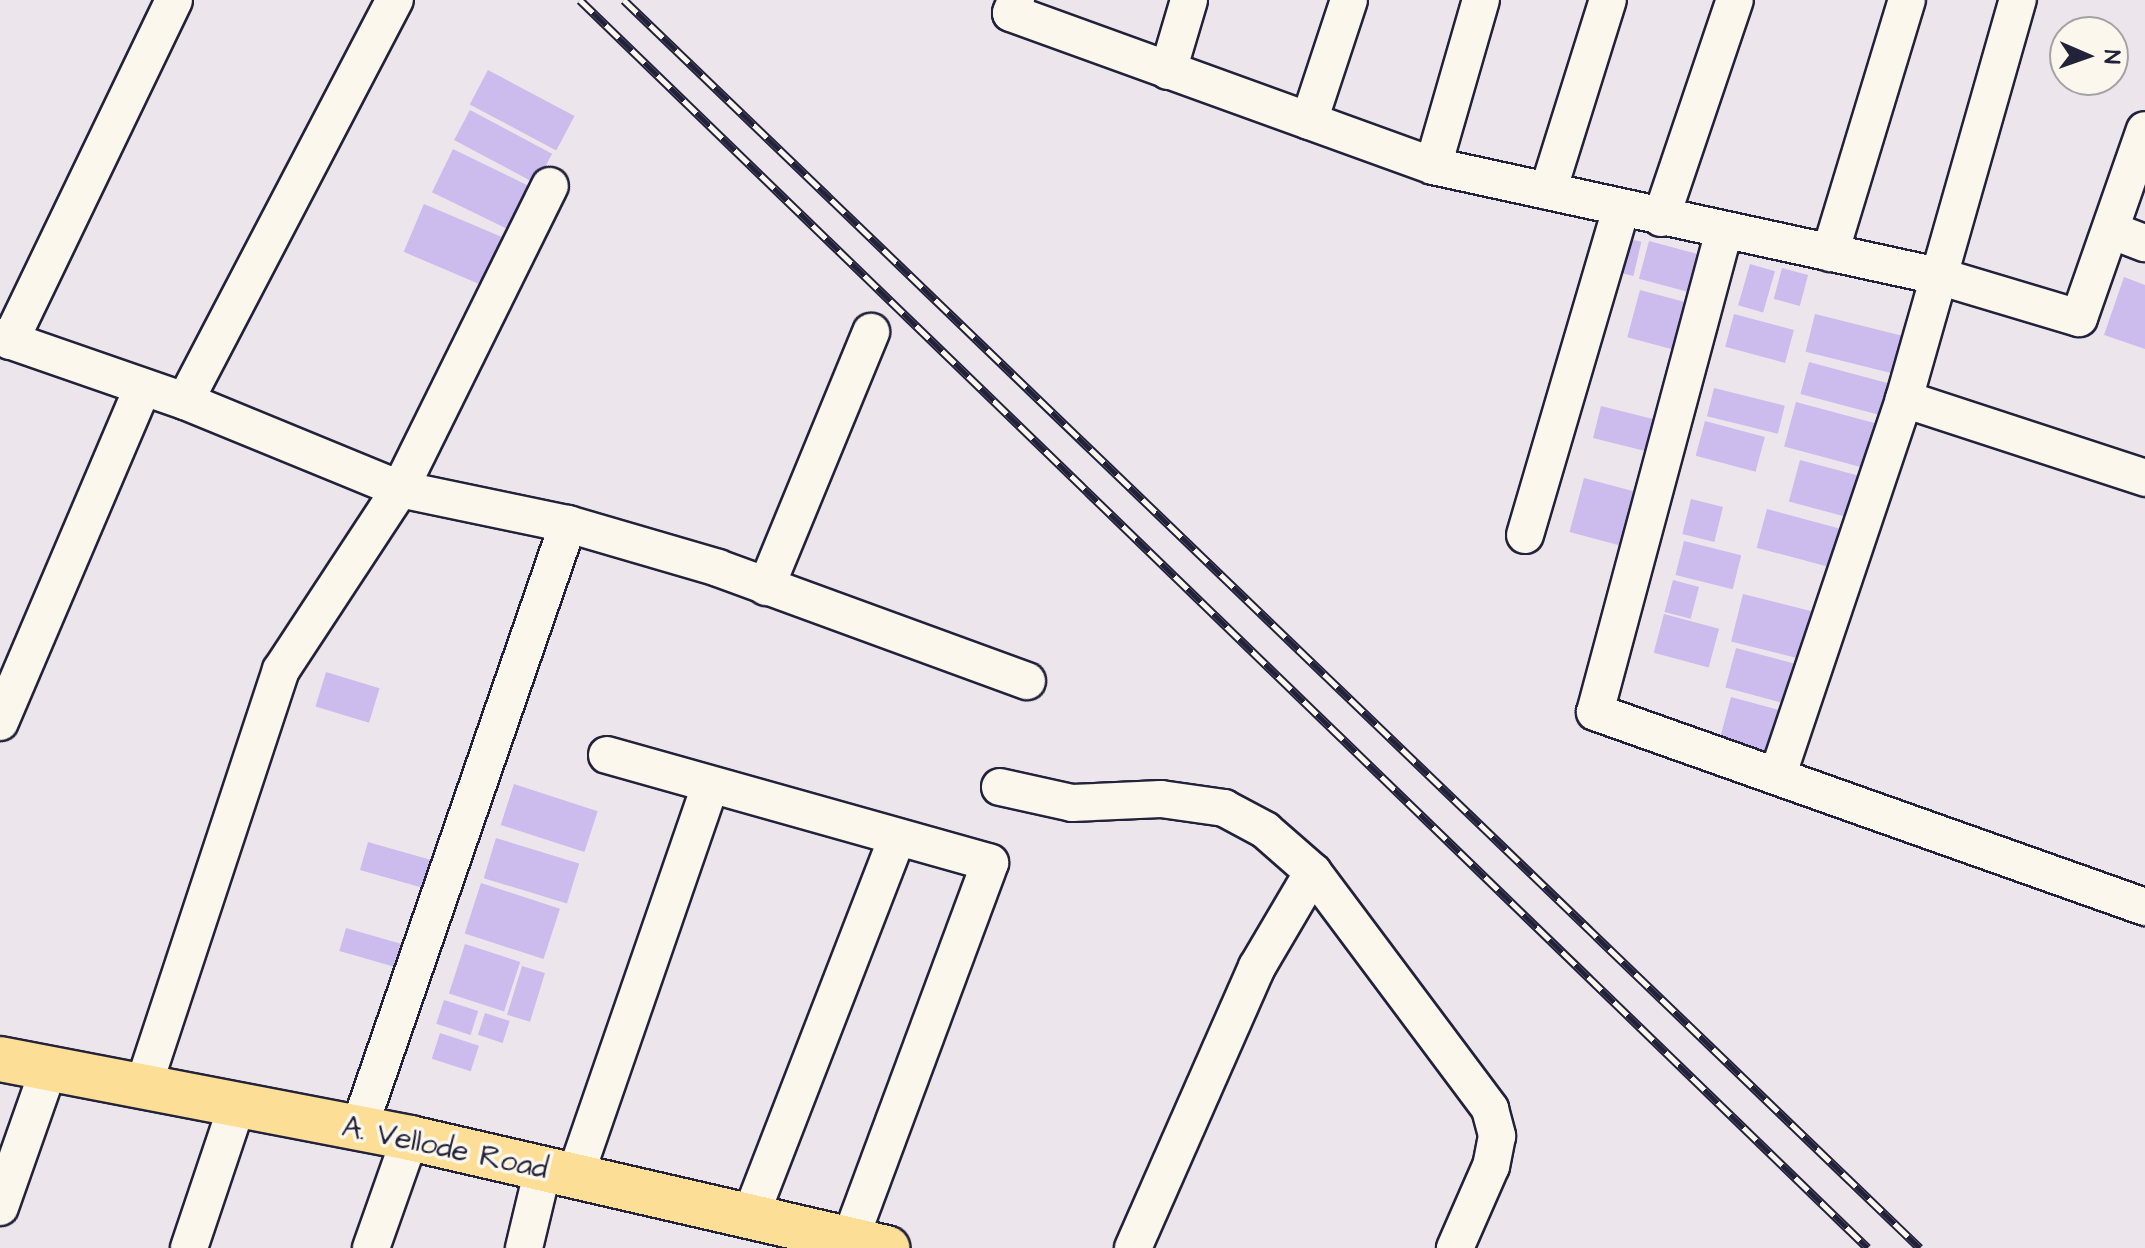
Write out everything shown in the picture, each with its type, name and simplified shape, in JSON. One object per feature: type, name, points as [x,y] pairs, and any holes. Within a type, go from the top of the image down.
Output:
[{"type":"main road","name":"A. Vellode Road","points":[[0,1059],[410,1138],[872,1245]]},
{"type":"street","points":[[174,0],[5,339],[185,401],[400,489],[568,524],[766,587],[1027,681]]},
{"type":"street","points":[[185,401],[395,0]]},
{"type":"street","points":[[1016,0],[1011,13],[1433,166],[1938,276],[2079,318],[2129,237],[2145,130]]},
{"type":"street","points":[[1168,71],[1189,0]]},
{"type":"street","points":[[1309,121],[1349,0]]},
{"type":"street","points":[[1433,166],[1481,0]]},
{"type":"street","points":[[1548,191],[1608,0]]},
{"type":"street","points":[[1661,218],[1735,0]]},
{"type":"street","points":[[1830,253],[1907,0]]},
{"type":"street","points":[[1779,771],[1904,399],[2018,0]]},
{"type":"street","points":[[143,1087],[281,670],[400,489],[550,186]]},
{"type":"street","points":[[1525,535],[1621,209]]},
{"type":"street","points":[[1724,231],[1595,712],[1779,771],[2145,907]]},
{"type":"street","points":[[766,587],[871,332]]},
{"type":"street","points":[[0,722],[143,387]]},
{"type":"street","points":[[1904,399],[2145,478]]},
{"type":"street","points":[[359,1128],[568,524]]},
{"type":"street","points":[[607,755],[990,863],[872,1245]]},
{"type":"street","points":[[524,1248],[559,1173],[710,786]]},
{"type":"street","points":[[1000,787],[1072,803],[1209,804],[1265,830],[1313,872],[1490,1109],[1497,1136],[1491,1166],[1455,1248]]},
{"type":"street","points":[[750,1217],[897,838]]},
{"type":"street","points":[[1133,1248],[1257,967],[1313,872]]},
{"type":"street","points":[[0,1207],[49,1068]]},
{"type":"street","points":[[189,1248],[237,1105]]},
{"type":"street","points":[[371,1248],[410,1138]]},
{"type":"building","points":[[488,70],[575,116],[556,150],[470,104]]},
{"type":"building","points":[[470,110],[552,154],[536,184],[454,140]]},
{"type":"building","points":[[453,149],[534,188],[513,232],[432,192]]},
{"type":"building","points":[[424,204],[506,239],[486,287],[404,252]]},
{"type":"building","points":[[1616,236],[1641,242],[1633,276],[1608,270]]},
{"type":"building","points":[[1649,241],[1707,257],[1697,294],[1639,279]]},
{"type":"building","points":[[1750,264],[1775,271],[1763,313],[1738,305]]},
{"type":"building","points":[[1782,268],[1808,275],[1800,306],[1774,299]]},
{"type":"building","points":[[2124,277],[2145,285],[2145,349],[2104,335]]},
{"type":"building","points":[[1640,290],[1695,305],[1682,352],[1627,337]]},
{"type":"building","points":[[1734,314],[1794,330],[1785,363],[1725,347]]},
{"type":"building","points":[[1815,314],[1905,336],[1896,374],[1806,352]]},
{"type":"building","points":[[1809,362],[1890,384],[1882,416],[1800,394]]},
{"type":"building","points":[[1714,388],[1785,406],[1778,434],[1707,416]]},
{"type":"building","points":[[1796,402],[1879,424],[1867,469],[1784,446]]},
{"type":"building","points":[[1601,406],[1665,422],[1657,454],[1593,438]]},
{"type":"building","points":[[1705,421],[1765,437],[1756,472],[1696,456]]},
{"type":"building","points":[[1800,460],[1861,476],[1850,518],[1789,502]]},
{"type":"building","points":[[1584,478],[1642,494],[1627,548],[1570,532]]},
{"type":"building","points":[[1691,499],[1723,507],[1714,542],[1682,534]]},
{"type":"building","points":[[1767,509],[1839,528],[1829,567],[1757,548]]},
{"type":"building","points":[[1684,541],[1741,555],[1733,589],[1676,575]]},
{"type":"building","points":[[1673,580],[1699,587],[1691,619],[1664,612]]},
{"type":"building","points":[[1743,594],[1818,613],[1806,660],[1731,642]]},
{"type":"building","points":[[1664,614],[1719,629],[1709,667],[1654,653]]},
{"type":"building","points":[[1736,648],[1796,664],[1785,704],[1725,688]]},
{"type":"building","points":[[326,672],[380,688],[369,723],[315,706]]},
{"type":"building","points":[[1731,697],[1788,712],[1775,760],[1718,744]]},
{"type":"building","points":[[514,784],[598,811],[584,852],[501,825]]},
{"type":"building","points":[[496,838],[579,863],[567,904],[484,878]]},
{"type":"building","points":[[368,842],[438,862],[430,890],[360,870]]},
{"type":"building","points":[[481,883],[560,909],[544,959],[465,933]]},
{"type":"building","points":[[346,928],[409,946],[403,969],[339,951]]},
{"type":"building","points":[[465,944],[520,962],[504,1011],[449,993]]},
{"type":"building","points":[[522,966],[545,973],[530,1022],[507,1015]]},
{"type":"building","points":[[444,1000],[478,1011],[471,1035],[436,1024]]},
{"type":"building","points":[[485,1013],[510,1021],[503,1043],[478,1035]]},
{"type":"building","points":[[440,1033],[479,1046],[471,1071],[432,1059]]},
{"type":"railway","points":[[580,0],[1868,1248]]},
{"type":"railway","points":[[624,0],[1920,1248]]}]
